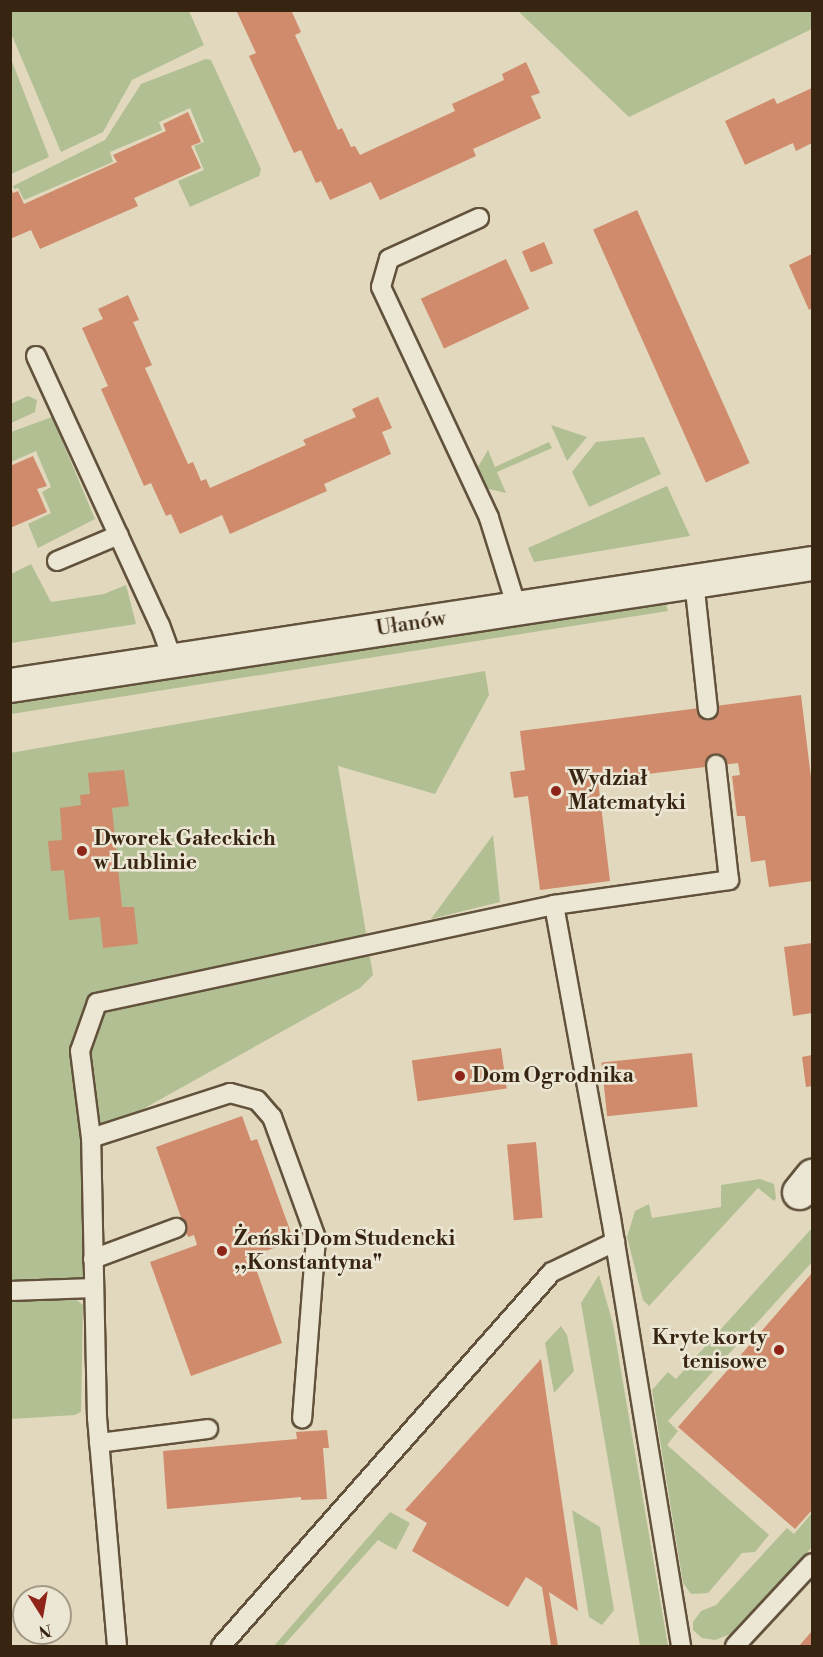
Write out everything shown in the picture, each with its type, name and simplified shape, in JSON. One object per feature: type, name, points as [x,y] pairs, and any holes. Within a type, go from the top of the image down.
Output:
[{"type":"street","name":"Ułanów","points":[[10,685],[813,563]]},
{"type":"lane","points":[[479,218],[389,259],[381,286],[489,518],[517,608]]},
{"type":"lane","points":[[36,356],[119,535],[172,660]]},
{"type":"lane","points":[[57,561],[119,535]]},
{"type":"lane","points":[[694,581],[708,708]]},
{"type":"lane","points":[[117,1647],[99,1443],[91,1138],[80,1052],[97,1003],[554,905],[729,880],[716,765]]},
{"type":"lane","points":[[554,905],[615,1242],[681,1647]]},
{"type":"lane","points":[[91,1138],[230,1093],[257,1100],[272,1117],[316,1238],[302,1418]]},
{"type":"lane","points":[[93,1259],[176,1228]]},
{"type":"lane","points":[[221,1647],[552,1272],[615,1242]]},
{"type":"lane","points":[[10,1291],[94,1288]]},
{"type":"lane","points":[[99,1443],[208,1429]]},
{"type":"lane","points":[[735,1647],[813,1563]]},
{"type":"green space","points":[[10,11],[189,11],[204,45],[132,80],[103,132],[61,152],[11,33]]},
{"type":"green space","points":[[518,11],[812,11],[812,29],[629,117]]},
{"type":"green space","points":[[11,59],[49,157],[10,174]]},
{"type":"green space","points":[[206,59],[211,60],[261,169],[259,176],[190,207],[178,181],[204,170],[194,146],[204,142],[190,108],[159,122],[162,130],[110,152],[113,162],[24,200],[18,188],[14,189],[13,186],[105,140],[141,84]]},
{"type":"green space","points":[[28,396],[37,400],[35,412],[11,423],[11,404]]},
{"type":"green space","points":[[52,417],[95,519],[38,548],[28,524],[51,513],[42,492],[51,487],[36,451],[11,462],[11,432]]},
{"type":"green space","points":[[551,425],[587,437],[567,461]]},
{"type":"green space","points":[[644,437],[661,474],[589,507],[572,472],[596,442]]},
{"type":"green space","points":[[549,442],[552,448],[497,472],[506,493],[489,489],[482,480],[478,467],[488,450],[495,467]]},
{"type":"green space","points":[[667,486],[690,536],[534,562],[528,548]]},
{"type":"green space","points":[[31,564],[51,602],[104,594],[126,585],[136,624],[11,643],[11,574]]},
{"type":"green space","points":[[665,602],[668,611],[11,714],[11,701]]},
{"type":"green space","points":[[485,671],[489,695],[435,794],[338,766],[373,975],[360,988],[91,1138],[94,1288],[11,1291],[10,753]]},
{"type":"green space","points":[[493,835],[500,902],[431,919]]},
{"type":"green space","points":[[760,1179],[774,1184],[776,1198],[774,1201],[758,1188],[649,1306],[643,1300],[627,1237],[635,1211],[649,1204],[652,1218],[721,1207],[721,1185]]},
{"type":"green space","points":[[812,1228],[812,1262],[668,1421],[678,1431],[667,1445],[769,1535],[755,1552],[742,1553],[708,1593],[691,1594],[683,1583],[652,1390],[668,1372],[676,1379]]},
{"type":"green space","points":[[599,1275],[613,1324],[668,1646],[640,1646],[581,1303]]},
{"type":"green space","points":[[71,1296],[83,1305],[81,1412],[75,1415],[11,1419],[10,1298]]},
{"type":"green space","points":[[561,1326],[567,1335],[574,1371],[554,1393],[545,1343]]},
{"type":"green space","points":[[572,1510],[600,1527],[614,1610],[602,1625],[589,1617]]},
{"type":"green space","points":[[390,1512],[410,1523],[396,1550],[378,1540],[283,1646],[274,1646]]},
{"type":"green space","points":[[812,1513],[812,1547],[736,1632],[715,1640],[702,1638],[693,1630],[693,1622],[701,1611],[716,1605],[787,1528],[794,1534]]},
{"type":"building","points":[[236,10],[291,10],[301,32],[295,35],[338,130],[342,128],[351,147],[355,146],[360,155],[455,111],[452,104],[504,80],[502,74],[526,62],[540,93],[531,96],[541,118],[473,149],[476,156],[380,200],[371,182],[330,200],[321,181],[316,183],[301,150],[294,153],[249,56],[256,53]]},
{"type":"building","points":[[812,88],[812,143],[796,151],[793,143],[745,165],[725,121],[774,98],[777,104]]},
{"type":"building","points":[[188,112],[201,142],[191,146],[201,168],[134,198],[138,206],[40,249],[31,230],[10,239],[10,186],[13,193],[18,191],[24,204],[117,162],[113,155],[166,131],[163,124]]},
{"type":"building","points":[[637,210],[750,463],[706,483],[593,230]]},
{"type":"building","points":[[544,242],[553,263],[531,273],[522,251]]},
{"type":"building","points":[[812,254],[812,308],[809,310],[789,265]]},
{"type":"building","points":[[506,259],[529,309],[444,349],[421,299]]},
{"type":"building","points":[[128,295],[139,320],[133,322],[152,365],[145,368],[188,464],[193,462],[201,481],[206,479],[210,488],[306,445],[303,440],[356,417],[352,409],[378,397],[392,428],[382,432],[391,454],[324,484],[327,491],[230,534],[222,515],[180,534],[171,514],[166,516],[151,483],[144,486],[101,389],[108,386],[82,328],[103,319],[98,309]]},
{"type":"building","points":[[33,456],[47,486],[37,489],[47,512],[10,528],[10,466]]},
{"type":"building","name":"Wydział Matematyki","points":[[801,695],[812,786],[812,881],[769,887],[765,860],[751,862],[745,816],[737,816],[732,776],[740,775],[738,763],[598,780],[610,881],[540,890],[528,796],[514,798],[510,772],[525,770],[520,731]]},
{"type":"building","name":"Dworek Gałeckich w Lublinie","points":[[124,770],[129,806],[112,808],[122,907],[134,907],[138,944],[103,948],[100,917],[69,920],[64,870],[51,871],[48,841],[62,840],[60,808],[81,805],[80,795],[90,794],[88,773]]},
{"type":"building","points":[[812,943],[812,1013],[793,1016],[784,947]]},
{"type":"building","name":"Dom Ogrodnika","points":[[501,1048],[507,1089],[418,1101],[412,1061]]},
{"type":"building","points":[[692,1053],[698,1107],[607,1116],[601,1063]]},
{"type":"building","points":[[812,1055],[812,1086],[806,1087],[802,1057]]},
{"type":"building","name":"Żeński Dom Studencki ,,Konstantyna\"","points":[[242,1116],[251,1141],[257,1139],[294,1241],[245,1258],[249,1268],[255,1266],[282,1343],[191,1376],[150,1262],[197,1245],[194,1235],[188,1237],[156,1147]]},
{"type":"building","points":[[536,1142],[543,1218],[514,1220],[507,1145]]},
{"type":"building","name":"Kryte korty tenisowe","points":[[812,1273],[812,1510],[795,1529],[678,1427]]},
{"type":"building","points":[[541,1359],[578,1611],[549,1592],[558,1646],[551,1646],[542,1587],[526,1577],[508,1607],[412,1551],[427,1523],[405,1510]]},
{"type":"building","points":[[327,1430],[329,1448],[323,1448],[327,1499],[301,1500],[301,1497],[167,1509],[163,1451],[297,1439],[296,1432]]},
{"type":"building","points":[[812,1631],[812,1646],[799,1646]]},
{"type":"place","name":"Wydział Matematyki","points":[[556,791]]},
{"type":"place","name":"Dworek Gałeckich w Lublinie","points":[[82,851]]},
{"type":"place","name":"Dom Ogrodnika","points":[[460,1076]]},
{"type":"place","name":"Żeński Dom Studencki ,,Konstantyna\"","points":[[222,1251]]},
{"type":"place","name":"Kryte korty tenisowe","points":[[779,1350]]}]
